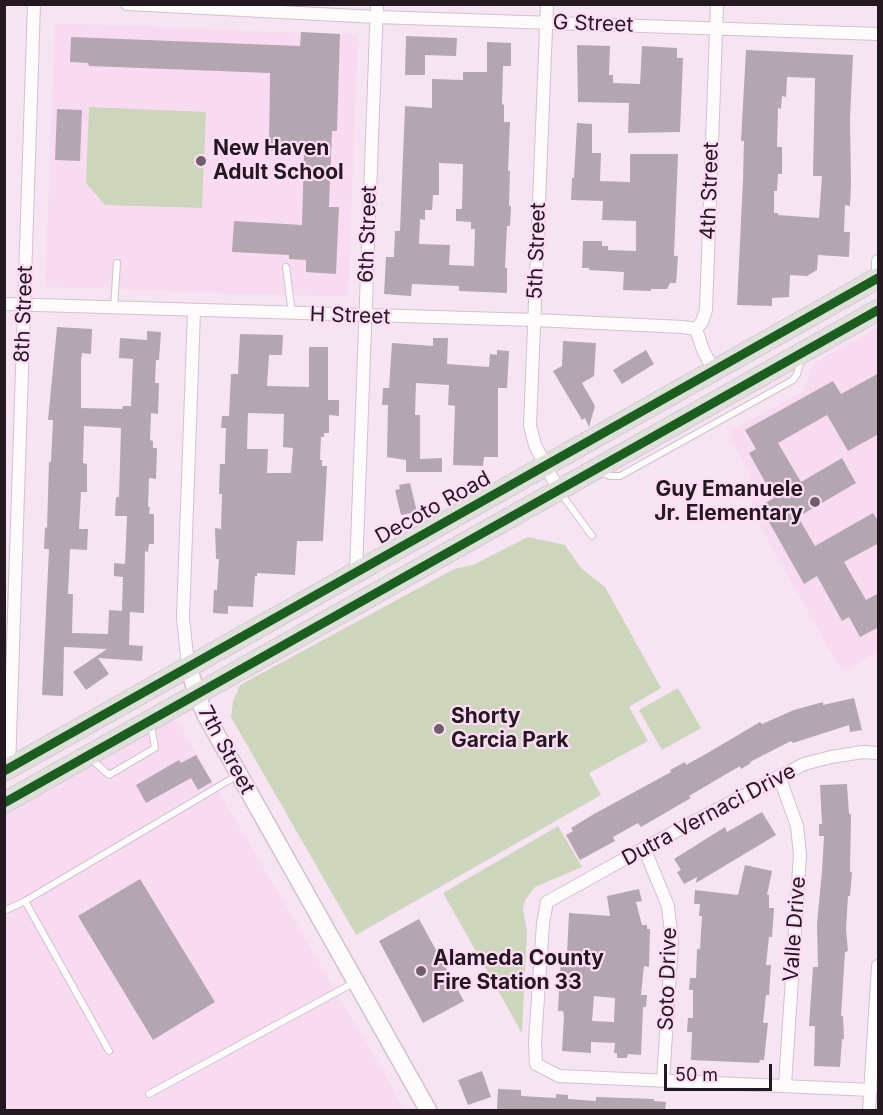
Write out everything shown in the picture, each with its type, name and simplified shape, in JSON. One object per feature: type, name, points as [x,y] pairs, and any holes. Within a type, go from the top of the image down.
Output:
[{"type":"main road","name":"Decoto Road","points":[[7,769],[878,278]]},
{"type":"main road","points":[[4,803],[879,310]]},
{"type":"street","name":"8th Street","points":[[7,769],[34,4]]},
{"type":"street","name":"G Street","points":[[127,4],[377,11],[546,23],[879,34]]},
{"type":"street","name":"5th Street","points":[[547,4],[530,426],[535,446],[560,491]]},
{"type":"street","name":"4th Street","points":[[696,329],[702,322],[706,310],[717,4]]},
{"type":"street","name":"6th Street","points":[[356,571],[377,11]]},
{"type":"street","points":[[878,278],[879,261]]},
{"type":"street","name":"H Street","points":[[4,304],[535,320],[696,329]]},
{"type":"street","name":"7th Street","points":[[194,311],[183,618],[188,665],[205,714],[428,1110]]},
{"type":"street","points":[[696,329],[703,350],[714,371]]},
{"type":"street","name":"Dutra Vernaci Drive","points":[[663,1080],[559,1076],[536,1064],[535,1042],[543,923],[547,902],[804,764],[831,756],[863,752],[879,753]]},
{"type":"street","name":"Valle Drive","points":[[779,776],[797,826],[800,855],[785,1085]]},
{"type":"street","name":"Soto Drive","points":[[644,848],[668,906],[672,942],[663,1080]]},
{"type":"street","points":[[869,1110],[879,966]]},
{"type":"street","points":[[663,1080],[871,1090]]},
{"type":"lane","points":[[114,308],[117,263]]},
{"type":"lane","points":[[286,267],[292,314]]},
{"type":"lane","points":[[560,491],[592,536]]},
{"type":"lane","points":[[88,756],[109,775],[155,748],[150,722]]},
{"type":"lane","points":[[4,911],[25,901],[239,775]]},
{"type":"lane","points":[[25,901],[109,1051]]},
{"type":"lane","points":[[148,1094],[355,982]]},
{"type":"shaded area","name":"New Haven Adult School","points":[[55,23],[358,35],[348,297],[45,287]]},
{"type":"shaded area","name":"Guy Emanuele Jr. Elementary","points":[[878,327],[878,652],[842,672],[752,512],[750,474],[727,433],[803,391],[814,363]]},
{"type":"shaded area","points":[[174,715],[404,1110],[5,1110],[4,810]]},
{"type":"green space","points":[[89,107],[206,112],[202,208],[105,205],[86,183]]},
{"type":"green space","name":"Shorty Garcia Park","points":[[528,537],[565,545],[581,568],[605,587],[661,688],[629,707],[648,741],[589,773],[601,795],[356,935],[231,717],[233,701],[240,685],[454,569],[473,565]]},
{"type":"green space","points":[[678,688],[701,728],[662,750],[639,710]]},
{"type":"green space","points":[[558,826],[582,867],[535,887],[525,900],[523,909],[527,932],[522,1033],[443,893]]},
{"type":"building","points":[[301,32],[340,34],[337,131],[332,131],[329,207],[339,207],[336,274],[306,272],[306,260],[289,259],[289,255],[232,252],[234,221],[302,225],[304,152],[269,151],[270,73],[89,66],[88,63],[70,62],[71,37],[300,46]]},
{"type":"building","points":[[406,36],[457,38],[456,56],[425,55],[425,75],[405,75]]},
{"type":"building","points":[[487,42],[511,43],[511,66],[503,66],[502,104],[504,105],[504,122],[510,122],[508,171],[510,171],[509,206],[511,206],[510,226],[507,226],[505,268],[507,268],[507,293],[459,291],[459,286],[412,284],[411,296],[384,294],[386,257],[394,257],[395,231],[400,231],[405,106],[432,108],[432,79],[463,80],[463,72],[487,72]],"holes":[[[439,163],[463,164],[462,209],[456,209],[456,221],[471,222],[471,229],[475,229],[474,266],[449,265],[450,245],[419,244],[420,219],[425,220],[425,210],[432,210],[433,195],[439,195]]]},
{"type":"building","points":[[577,45],[610,46],[609,75],[613,75],[613,83],[640,84],[642,46],[677,48],[677,58],[683,58],[680,132],[628,133],[629,103],[578,102]]},
{"type":"building","points":[[746,50],[853,55],[850,206],[845,205],[844,232],[850,232],[849,257],[818,255],[817,270],[807,276],[790,275],[789,297],[772,298],[772,306],[737,305],[744,141],[741,141]],"holes":[[[787,77],[815,78],[813,176],[822,176],[819,218],[778,215],[774,213],[774,191],[777,191],[778,174],[782,174],[782,147],[777,147],[778,108],[781,109],[782,96],[786,97]]]},
{"type":"building","points":[[57,109],[82,110],[80,161],[55,160]]},
{"type":"building","points":[[577,123],[592,124],[592,153],[601,153],[600,181],[630,182],[630,154],[678,154],[674,256],[678,256],[677,272],[676,283],[670,283],[667,289],[623,290],[624,272],[582,268],[583,241],[602,241],[602,246],[608,246],[608,250],[636,251],[636,221],[602,220],[603,201],[571,200]]},
{"type":"building","points":[[57,327],[92,329],[91,354],[82,353],[81,360],[81,408],[122,409],[123,406],[131,406],[133,359],[119,358],[120,338],[147,340],[147,331],[161,332],[155,383],[159,383],[158,414],[151,413],[150,440],[153,441],[153,448],[157,448],[156,479],[149,478],[148,507],[150,507],[149,514],[154,514],[154,544],[149,544],[148,552],[145,551],[144,613],[130,612],[129,645],[143,646],[142,661],[98,658],[109,674],[86,690],[73,672],[107,649],[64,647],[63,696],[42,695],[49,549],[44,549],[53,420],[48,420]],"holes":[[[84,426],[121,428],[119,497],[116,497],[115,516],[127,516],[125,564],[114,563],[114,576],[123,577],[122,611],[109,610],[108,634],[72,633],[73,594],[68,594],[70,549],[87,550],[88,529],[79,529],[81,492],[87,492],[87,464],[83,463]]]},
{"type":"building","points":[[240,334],[283,335],[282,355],[269,355],[267,386],[309,387],[309,347],[328,347],[328,400],[339,400],[339,416],[329,415],[329,433],[324,433],[324,437],[321,437],[320,460],[322,460],[322,466],[327,466],[323,541],[297,541],[295,575],[257,573],[253,607],[228,606],[228,614],[213,613],[219,559],[216,559],[215,528],[221,529],[220,464],[225,464],[226,428],[221,428],[222,416],[229,416],[231,374],[238,374]],"holes":[[[248,413],[284,414],[283,447],[293,448],[291,473],[267,473],[268,449],[247,449]]]},
{"type":"building","points":[[433,338],[448,338],[447,364],[489,367],[490,354],[497,355],[497,350],[509,351],[507,388],[498,388],[498,457],[484,457],[483,466],[453,465],[455,406],[448,405],[449,385],[416,383],[415,415],[420,415],[420,459],[442,458],[442,472],[406,472],[406,460],[387,457],[388,405],[382,405],[383,388],[389,388],[392,343],[433,346]]},
{"type":"building","points":[[563,341],[596,343],[594,376],[582,383],[595,406],[589,427],[585,418],[582,420],[553,371],[562,366]]},
{"type":"building","points":[[646,350],[654,364],[622,384],[613,370]]},
{"type":"building","points":[[879,373],[879,434],[848,451],[827,415],[778,443],[801,482],[842,458],[856,483],[798,517],[815,546],[873,513],[879,522],[879,543],[844,562],[866,600],[879,593],[879,627],[860,637],[849,617],[842,621],[817,576],[804,584],[760,506],[774,498],[749,453],[756,449],[745,430],[833,381],[841,394]]},
{"type":"building","points":[[410,483],[417,512],[401,515],[395,490],[400,489],[399,485]]},
{"type":"building","points":[[854,698],[862,730],[850,732],[849,725],[793,743],[791,741],[741,769],[740,766],[641,827],[638,823],[613,837],[615,841],[580,860],[566,835],[573,831],[571,828],[594,814],[760,722],[762,724],[794,710],[823,702],[823,705]]},
{"type":"building","points":[[196,755],[212,782],[198,790],[191,778],[146,803],[136,785],[179,760],[181,763]]},
{"type":"building","points":[[847,784],[849,814],[851,814],[850,872],[852,872],[850,896],[848,896],[846,929],[848,951],[845,952],[841,1016],[843,1016],[844,1039],[842,1039],[840,1067],[814,1066],[815,1026],[809,1026],[813,967],[818,967],[817,924],[824,836],[819,836],[819,824],[822,824],[820,785]]},
{"type":"building","points":[[762,812],[776,835],[696,883],[697,877],[684,884],[677,872],[681,870],[674,859],[725,827],[727,832]]},
{"type":"building","points":[[745,865],[772,871],[767,895],[769,895],[769,908],[774,908],[772,937],[769,937],[766,965],[771,965],[769,995],[766,995],[763,1023],[768,1023],[764,1060],[760,1060],[759,1063],[691,1060],[692,1032],[687,1032],[688,1018],[693,1018],[693,990],[689,990],[690,978],[696,978],[702,916],[699,916],[700,904],[694,904],[695,890],[738,895]]},
{"type":"building","points":[[140,879],[215,1002],[153,1040],[78,916]]},
{"type":"building","points":[[639,889],[642,901],[636,902],[642,925],[647,925],[647,929],[650,929],[649,967],[644,966],[641,995],[647,995],[646,1007],[643,1007],[641,1055],[628,1054],[627,1058],[617,1058],[617,1053],[614,1053],[615,1043],[591,1042],[591,1053],[562,1051],[564,1016],[563,1011],[558,1011],[561,953],[567,954],[569,913],[610,916],[607,896]],"holes":[[[594,996],[615,998],[614,1022],[592,1021]]]},
{"type":"building","name":"Alameda County Fire Station 33","points":[[419,919],[464,1001],[423,1023],[379,941]]},
{"type":"building","points":[[482,1071],[491,1097],[468,1105],[458,1080]]},
{"type":"building","points":[[498,1089],[521,1090],[521,1096],[556,1098],[556,1094],[568,1095],[568,1099],[596,1101],[596,1097],[654,1099],[654,1101],[666,1102],[665,1110],[497,1110]]},
{"type":"cycle path","points":[[4,771],[878,278]]},
{"type":"cycle path","points":[[4,803],[878,310]]},
{"type":"place","name":"New Haven Adult School","points":[[201,161]]},
{"type":"place","name":"Guy Emanuele Jr. Elementary","points":[[815,502]]},
{"type":"place","name":"Shorty Garcia Park","points":[[439,729]]},
{"type":"place","name":"Alameda County Fire Station 33","points":[[421,971]]}]
